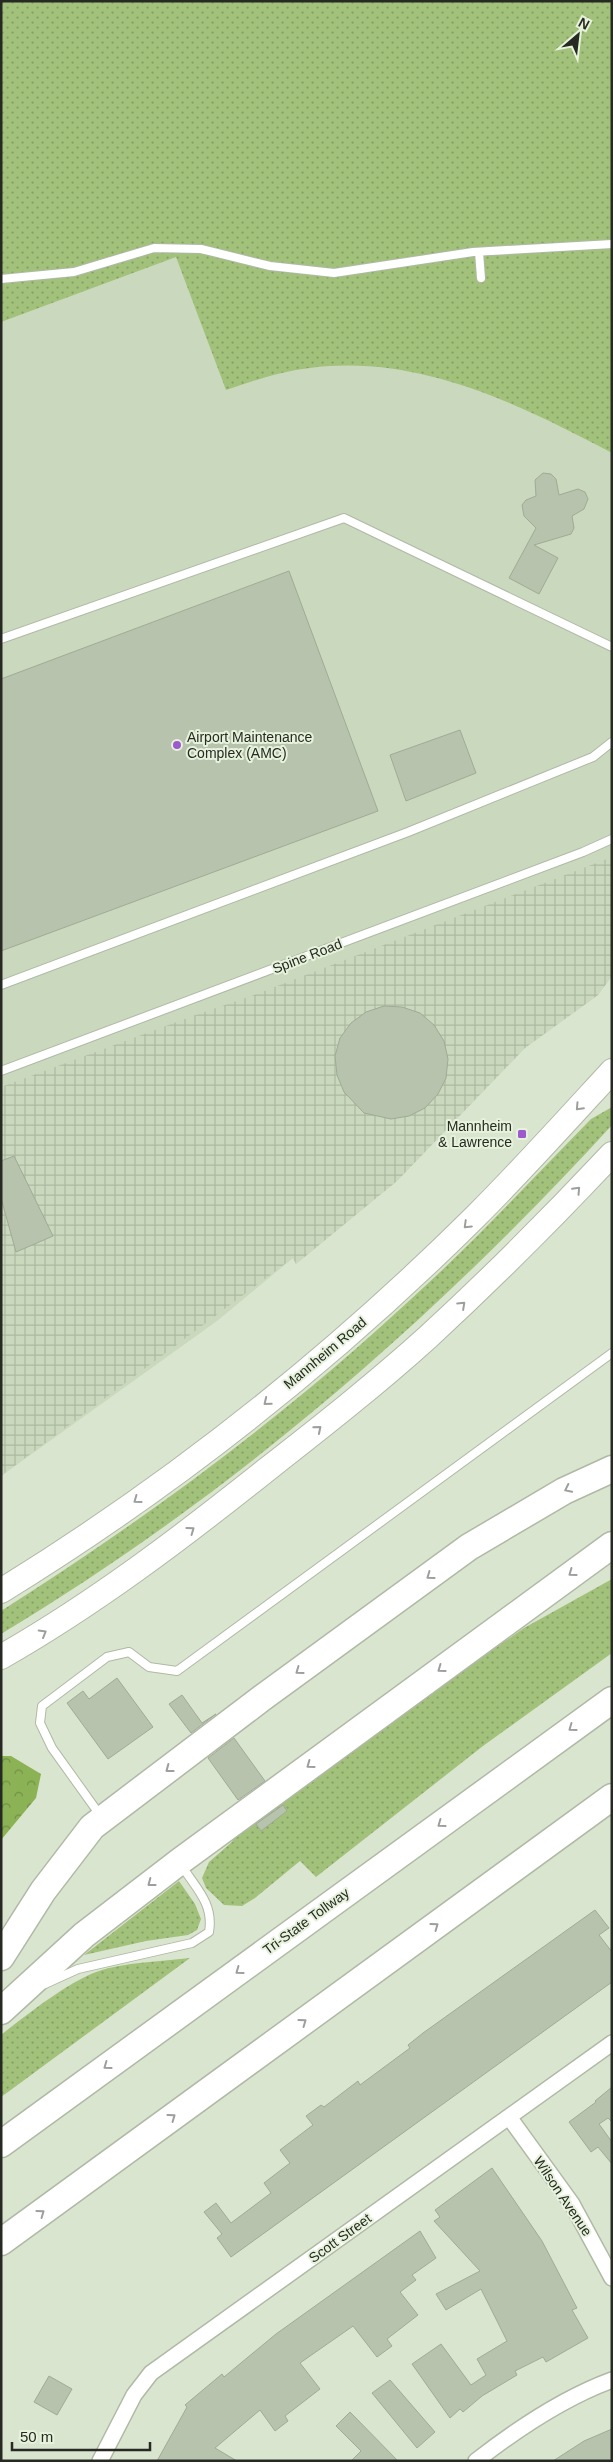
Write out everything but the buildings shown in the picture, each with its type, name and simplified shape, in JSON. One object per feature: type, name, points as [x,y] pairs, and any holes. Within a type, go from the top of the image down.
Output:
[{"type":"highway","points":[[1,1957],[43,1891],[92,1827],[102,1819],[262,1698],[469,1547],[564,1491],[612,1469]]},
{"type":"highway","points":[[1,2011],[84,1935],[179,1862],[612,1545]]},
{"type":"highway","name":"Tri-State Tollway","points":[[1,2144],[612,1700]]},
{"type":"highway","points":[[1,2242],[612,1797]]},
{"type":"main road","name":"Mannheim Road","points":[[1,1591],[100,1526],[226,1436],[321,1358],[396,1292],[476,1216],[612,1071]]},
{"type":"main road","points":[[1,1657],[59,1624],[195,1526],[313,1433],[426,1338],[469,1298],[558,1211],[612,1154]]},
{"type":"street","name":"Scott Street","points":[[100,2461],[134,2395],[151,2372],[612,2043]]},
{"type":"street","name":"Wilson Avenue","points":[[509,2117],[572,2204],[612,2278]]},
{"type":"street","points":[[476,2461],[529,2423],[612,2380]]},
{"type":"lane","points":[[1,279],[74,272],[154,248],[201,249],[270,266],[334,273],[479,252],[612,244]]},
{"type":"lane","points":[[479,252],[480,278]]},
{"type":"lane","points":[[1,639],[344,518],[612,647]]},
{"type":"lane","points":[[1,985],[434,822],[593,757],[612,742]]},
{"type":"lane","name":"Spine Road","points":[[1,1071],[583,852],[612,839]]},
{"type":"lane","points":[[102,1819],[52,1748],[40,1723],[42,1706],[107,1657],[129,1652],[149,1667],[177,1671],[612,1353]]},
{"type":"lane","points":[[1,2011],[37,1988],[78,1970],[192,1943],[209,1932],[212,1918],[206,1902],[179,1862]]},
{"type":"shaded area","points":[[1,1],[612,1],[612,976],[598,995],[525,1048],[397,1181],[296,1264],[293,1258],[217,1321],[1,1476]]},
{"type":"shaded area","points":[[612,857],[612,976],[598,995],[525,1048],[397,1181],[296,1264],[293,1258],[1,1476],[1,1087],[254,995]]},
{"type":"green space","points":[[1,1],[612,1],[612,453],[541,417],[504,401],[467,387],[390,368],[350,366],[299,369],[226,390],[176,257],[1,322]]},
{"type":"green space","points":[[612,1107],[612,1125],[543,1198],[473,1268],[400,1336],[324,1402],[247,1465],[167,1524],[85,1581],[1,1634],[1,1611],[161,1503],[213,1465],[313,1385],[362,1343],[479,1234],[591,1119]]},
{"type":"green space","points":[[612,1579],[612,1653],[483,1746],[316,1877],[300,1861],[255,1898],[242,1906],[224,1905],[206,1888],[202,1878],[209,1862],[233,1841],[230,1833],[524,1628]]},
{"type":"green space","points":[[1,1756],[11,1756],[41,1774],[36,1798],[1,1840]]},
{"type":"green space","points":[[179,1881],[195,1904],[201,1919],[197,1930],[188,1935],[146,1941],[84,1955]]},
{"type":"green space","points":[[190,1958],[1,2097],[1,2035],[38,2006],[82,1978],[96,1972],[129,1964]]},
{"type":"place","name":"Airport Maintenance Complex (AMC)","points":[[177,745]]},
{"type":"place","name":"Mannheim & Lawrence","points":[[522,1134]]}]
